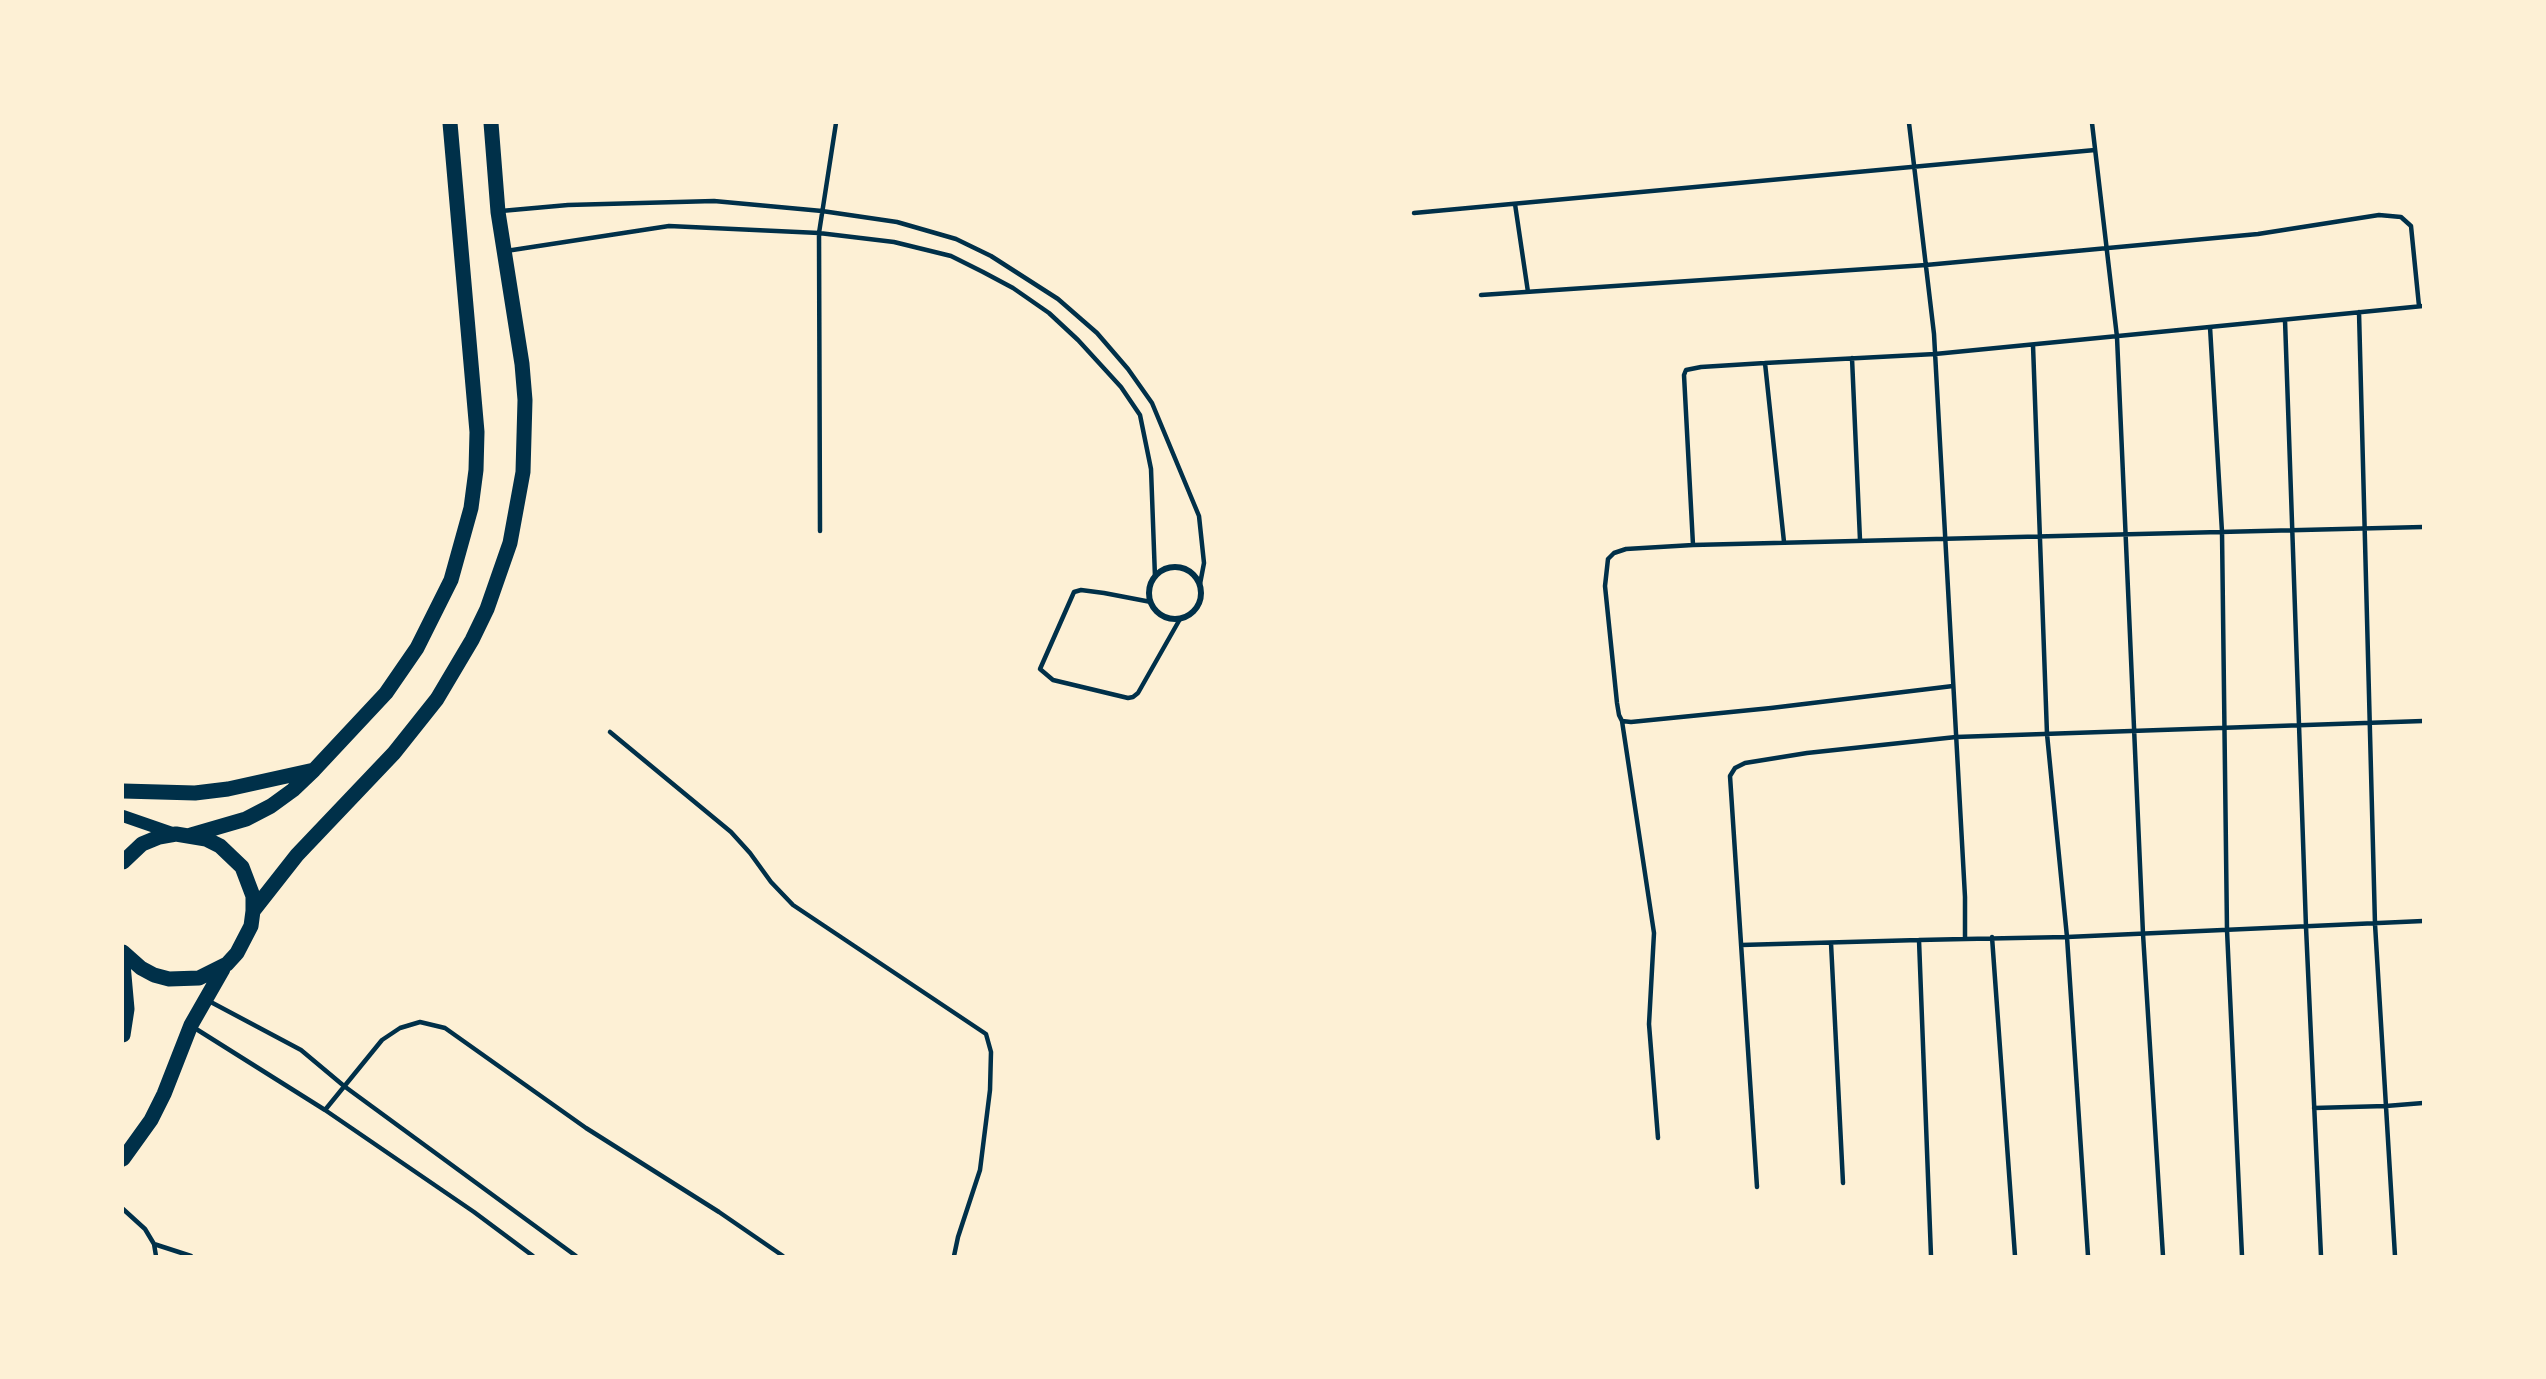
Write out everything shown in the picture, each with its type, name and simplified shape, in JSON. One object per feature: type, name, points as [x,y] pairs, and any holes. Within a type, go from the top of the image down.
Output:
[{"type":"main road","points":[[123,862],[142,844],[159,837],[184,834],[246,819],[271,806],[293,790],[386,693],[417,648],[451,580],[471,508],[476,470],[477,432],[450,123]]},
{"type":"main road","points":[[123,1159],[151,1120],[164,1094],[191,1025],[227,964],[245,940],[254,911],[297,855],[394,753],[437,699],[472,640],[500,577],[518,508],[526,436],[522,364],[498,212],[491,123]]},
{"type":"main road","points":[[123,791],[195,793],[228,789],[314,770]]},
{"type":"main road","points":[[123,816],[220,846],[242,867],[253,896],[254,911]]},
{"type":"main road","points":[[123,952],[141,968],[169,979],[200,978],[227,964]]},
{"type":"main road","points":[[123,964],[127,1009],[123,1035]]},
{"type":"street","points":[[1179,567],[1195,576],[1200,584],[1200,602],[1188,616],[1180,619],[1162,616],[1151,602],[1149,593],[1155,577],[1162,571],[1179,567]]},
{"type":"lane","points":[[820,531],[819,233],[836,123]]},
{"type":"lane","points":[[1909,123],[1935,354],[1965,897],[1965,939]]},
{"type":"lane","points":[[2092,123],[2117,337],[2143,934],[2163,1256]]},
{"type":"lane","points":[[1414,213],[2095,150]]},
{"type":"lane","points":[[498,212],[567,205],[714,201],[822,211],[897,222],[956,239],[1021,274],[1058,300],[1097,333],[1128,369],[1152,403],[1199,516],[1204,563],[1200,584]]},
{"type":"lane","points":[[1515,204],[1528,292]]},
{"type":"lane","points":[[1480,295],[1926,265],[2258,234],[2379,215],[2401,217],[2410,226],[2421,306],[1935,354],[1701,367],[1686,370],[1684,375],[1693,545]]},
{"type":"lane","points":[[504,252],[669,226],[819,233],[894,242],[951,256],[1013,288],[1049,313],[1078,340],[1121,387],[1140,415],[1151,469],[1155,577]]},
{"type":"lane","points":[[2359,312],[2375,924],[2395,1256]]},
{"type":"lane","points":[[2285,320],[2306,927],[2321,1256]]},
{"type":"lane","points":[[2210,327],[2222,532],[2227,930],[2242,1256]]},
{"type":"lane","points":[[2033,345],[2038,536],[2047,734],[2067,937],[2088,1256]]},
{"type":"lane","points":[[1852,358],[1860,540]]},
{"type":"lane","points":[[1765,363],[1784,542]]},
{"type":"lane","points":[[1658,1138],[1649,1024],[1654,933],[1622,721],[1618,715],[1605,586],[1608,559],[1614,553],[1626,549],[1784,542],[2423,527]]},
{"type":"lane","points":[[1151,602],[1081,590],[1074,592],[1040,669],[1053,680],[1128,698],[1133,697],[1138,693],[1180,619]]},
{"type":"lane","points":[[1622,721],[1771,708],[1953,686]]},
{"type":"lane","points":[[1757,1187],[1730,776],[1735,768],[1744,763],[1807,753],[1956,737],[2423,721]]},
{"type":"lane","points":[[610,732],[731,832],[771,882],[793,905],[986,1034],[991,1052],[990,1090],[980,1170],[954,1256]]},
{"type":"lane","points":[[1741,945],[2067,937],[2423,921]]},
{"type":"lane","points":[[1992,938],[2015,1256]]},
{"type":"lane","points":[[1919,940],[1931,1256]]},
{"type":"lane","points":[[1831,943],[1843,1183]]},
{"type":"lane","points":[[205,999],[302,1050],[344,1086],[576,1256]]},
{"type":"lane","points":[[325,1110],[382,1040],[400,1028],[420,1022],[445,1028],[586,1128],[783,1256]]},
{"type":"lane","points":[[191,1025],[325,1110],[474,1212],[533,1256]]},
{"type":"lane","points":[[2314,1108],[2423,1103]]},
{"type":"lane","points":[[123,1209],[145,1229],[154,1244],[156,1256]]},
{"type":"lane","points":[[154,1244],[191,1256]]}]
